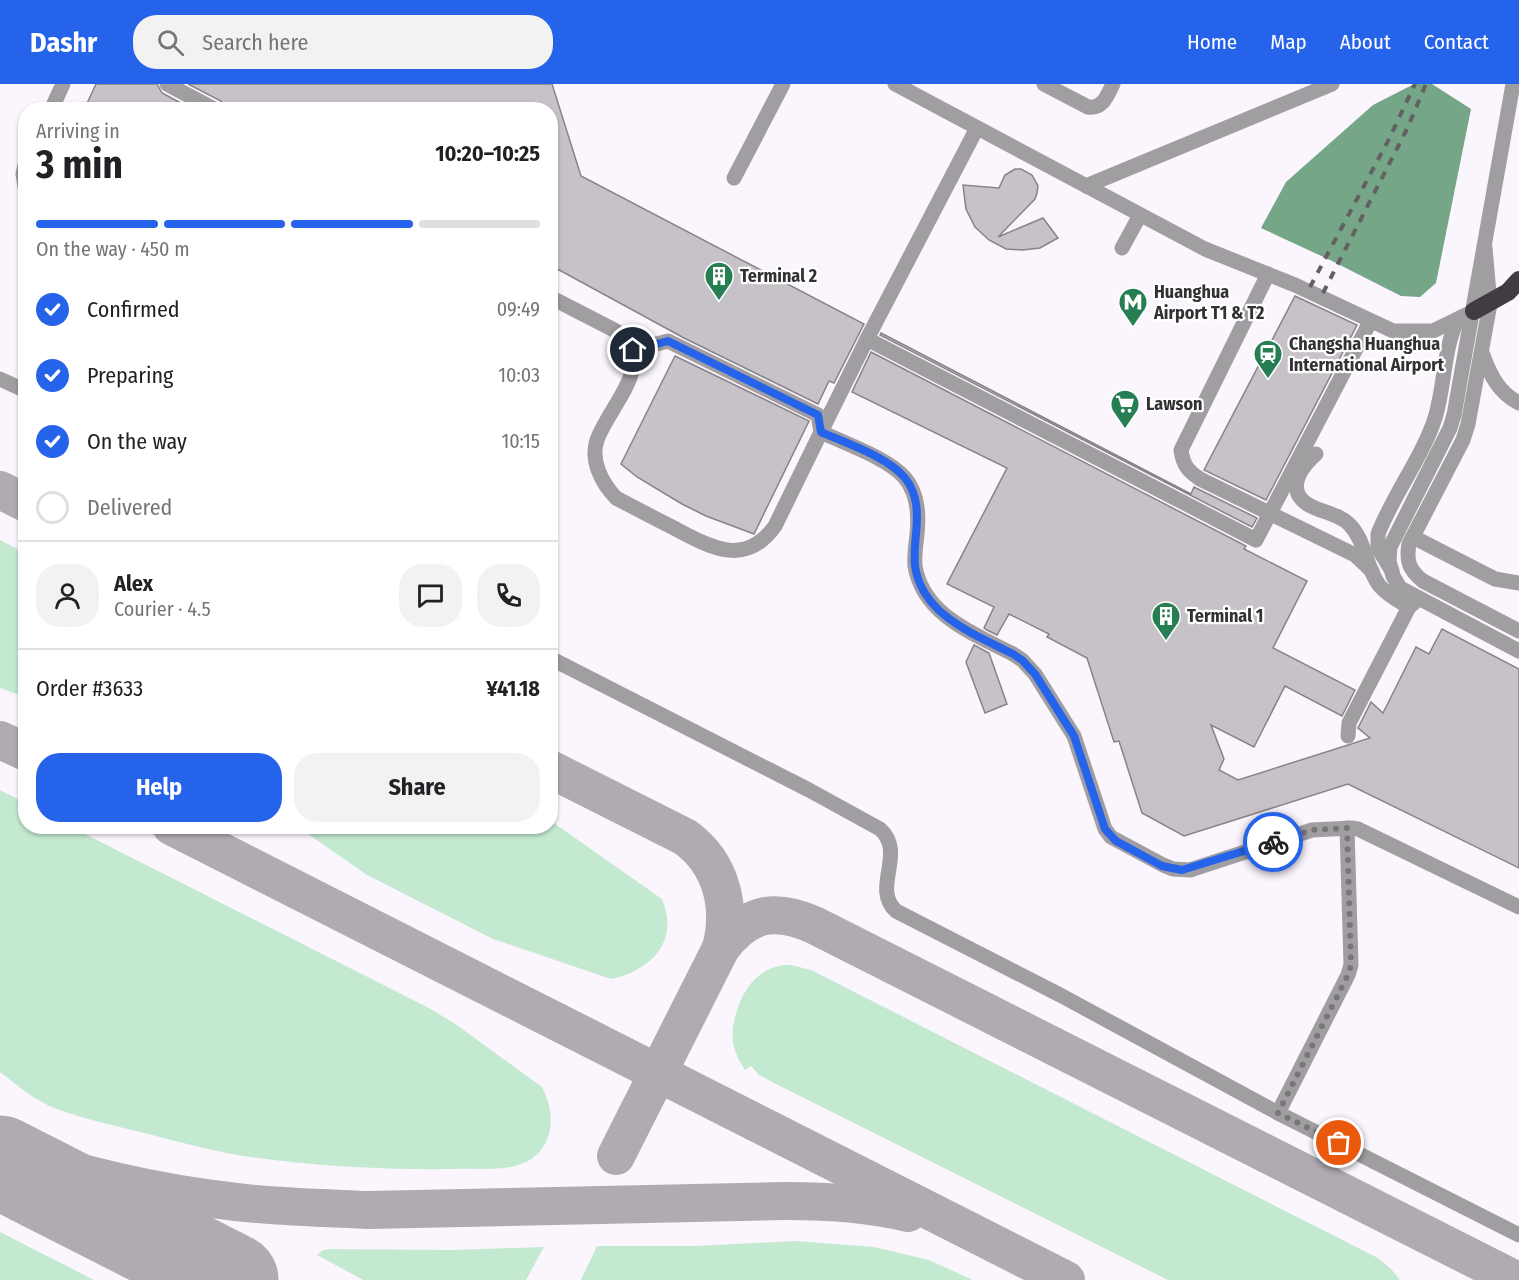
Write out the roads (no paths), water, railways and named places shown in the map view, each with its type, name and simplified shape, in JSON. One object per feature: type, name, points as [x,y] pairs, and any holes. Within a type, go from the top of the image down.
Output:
[{"type":"highway","points":[[1474,311],[1508,292],[1519,280]]},
{"type":"street","points":[[55,102],[63,84]]},
{"type":"street","points":[[167,84],[201,102]]},
{"type":"street","points":[[734,178],[783,84]]},
{"type":"street","points":[[895,84],[1205,249],[1295,285],[1370,322],[1393,331],[1433,331],[1474,311]]},
{"type":"street","points":[[1044,84],[1094,108],[1100,106],[1104,101],[1113,84]]},
{"type":"street","points":[[1086,186],[1332,84]]},
{"type":"street","points":[[1513,84],[1514,114],[1485,248],[1454,415],[1450,428],[1390,547],[1389,561],[1393,576],[1400,588],[1519,653]]},
{"type":"street","points":[[558,301],[616,331],[625,337],[633,350],[634,368],[597,441],[595,452],[600,476],[607,488],[616,498],[705,544],[731,551],[758,544],[775,526],[867,339],[977,128]]},
{"type":"street","points":[[1122,248],[1140,215]]},
{"type":"street","points":[[1269,274],[1181,450],[1183,462],[1189,471],[1269,514],[1355,555],[1372,571]]},
{"type":"street","points":[[1474,311],[1482,352],[1489,371],[1498,387],[1519,403]]},
{"type":"street","points":[[1412,604],[1378,548],[1377,534],[1433,423],[1452,331],[1474,311]]},
{"type":"street","points":[[867,339],[1256,540],[1370,322]]},
{"type":"street","points":[[633,350],[668,341],[818,415],[821,432]]},
{"type":"street","points":[[1482,352],[1463,440],[1413,537],[1407,556],[1408,566],[1423,581],[1519,631]]},
{"type":"street","points":[[0,379],[18,387]]},
{"type":"street","points":[[1314,427],[1320,433],[1321,441],[1316,454],[1306,464],[1296,486],[1298,493],[1303,501],[1347,522],[1357,534],[1379,585],[1388,594],[1519,653]]},
{"type":"street","points":[[821,432],[885,462],[904,476],[911,486],[918,508],[915,566],[927,596],[951,620],[1013,654],[1035,674],[1078,744],[1105,829],[1116,841],[1162,866],[1182,870],[1312,830],[1358,829],[1519,907]]},
{"type":"street","points":[[1427,509],[1407,525],[1399,537],[1395,552],[1398,580],[1419,595],[1519,645]]},
{"type":"street","points":[[1413,537],[1495,579],[1519,583]]},
{"type":"street","points":[[1348,736],[1349,723],[1412,604]]},
{"type":"street","points":[[558,662],[809,790],[880,829],[889,840],[892,854],[885,888],[888,901],[896,911],[1062,996],[1278,1113],[1519,1235]]},
{"type":"street","points":[[1278,1113],[1351,965],[1347,828]]},
{"type":"railway","points":[[1310,287],[1389,139],[1415,84]]},
{"type":"railway","points":[[1323,293],[1407,129],[1426,84]]},
{"type":"place","name":"Terminal 2","points":[[719,302]]},
{"type":"place","name":"Huanghua Airport T1 & T2","points":[[1133,328]]},
{"type":"place","name":"Changsha Huanghua International Airport","points":[[1268,380]]},
{"type":"place","name":"Lawson","points":[[1125,430]]},
{"type":"place","name":"Terminal 1","points":[[1166,642]]}]
